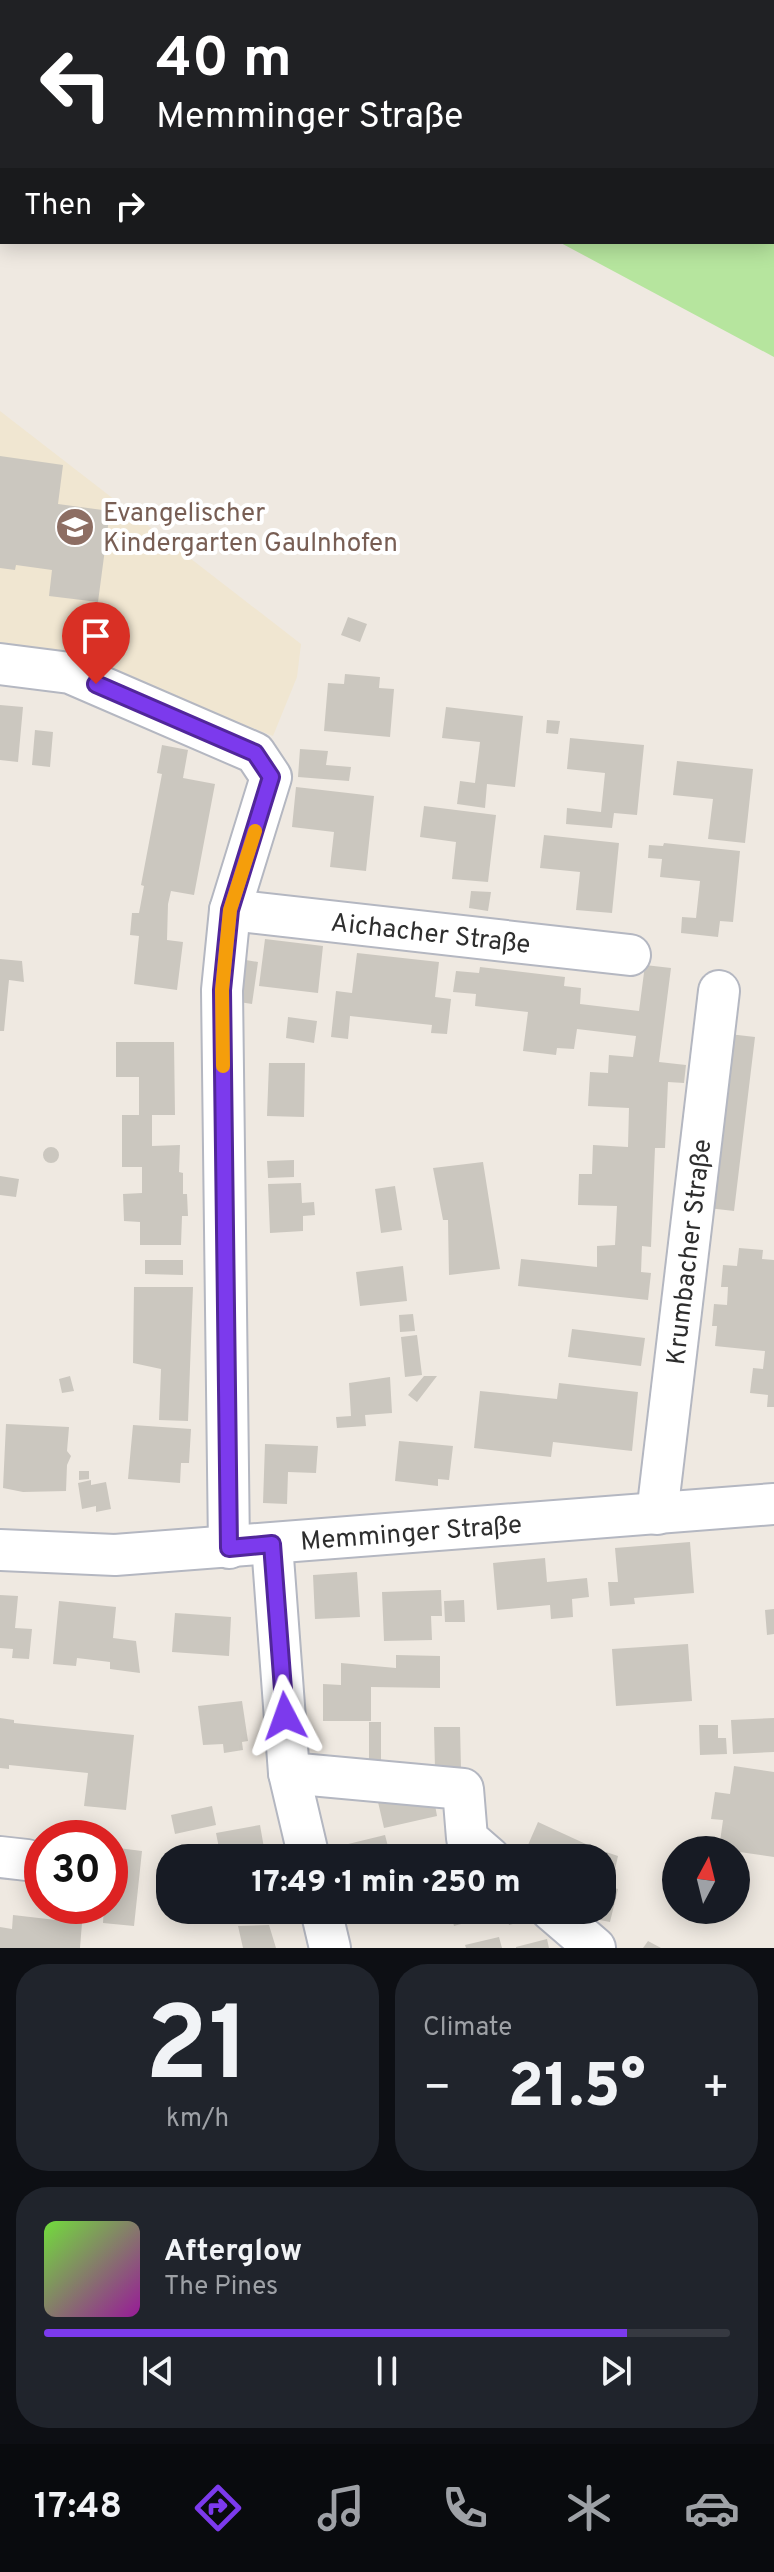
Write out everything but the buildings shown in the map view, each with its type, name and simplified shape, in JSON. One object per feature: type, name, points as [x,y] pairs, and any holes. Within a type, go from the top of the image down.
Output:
[{"type":"street","points":[[0,664],[70,673],[255,753],[271,777],[230,910],[222,990],[229,1548]]},
{"type":"street","name":"Aichacher Straße","points":[[230,910],[630,955]]},
{"type":"street","name":"Krumbacher Straße","points":[[657,1514],[719,991]]},
{"type":"street","name":"Memminger Straße","points":[[0,1550],[115,1555],[774,1504]]},
{"type":"street","points":[[272,1544],[289,1773],[306,1844]]},
{"type":"street","points":[[289,1773],[463,1789],[467,1838],[474,1844]]},
{"type":"street","points":[[324,1924],[330,1948]]},
{"type":"street","points":[[567,1924],[595,1948]]},
{"type":"shaded area","name":"Evangelischer Kindergarten Gaulnhofen","points":[[0,411],[301,644],[297,677],[273,736],[63,654],[0,647]]},
{"type":"green space","points":[[563,244],[774,244],[774,357]]},
{"type":"slow traffic","points":[[223,1066],[222,990],[230,910],[255,831]]},
{"type":"place","name":"Evangelischer Kindergarten Gaulnhofen","points":[[75,527]]},
{"type":"route","points":[[96,684],[255,753],[271,777],[230,910],[222,990],[229,1548],[272,1544],[285,1716]]}]
